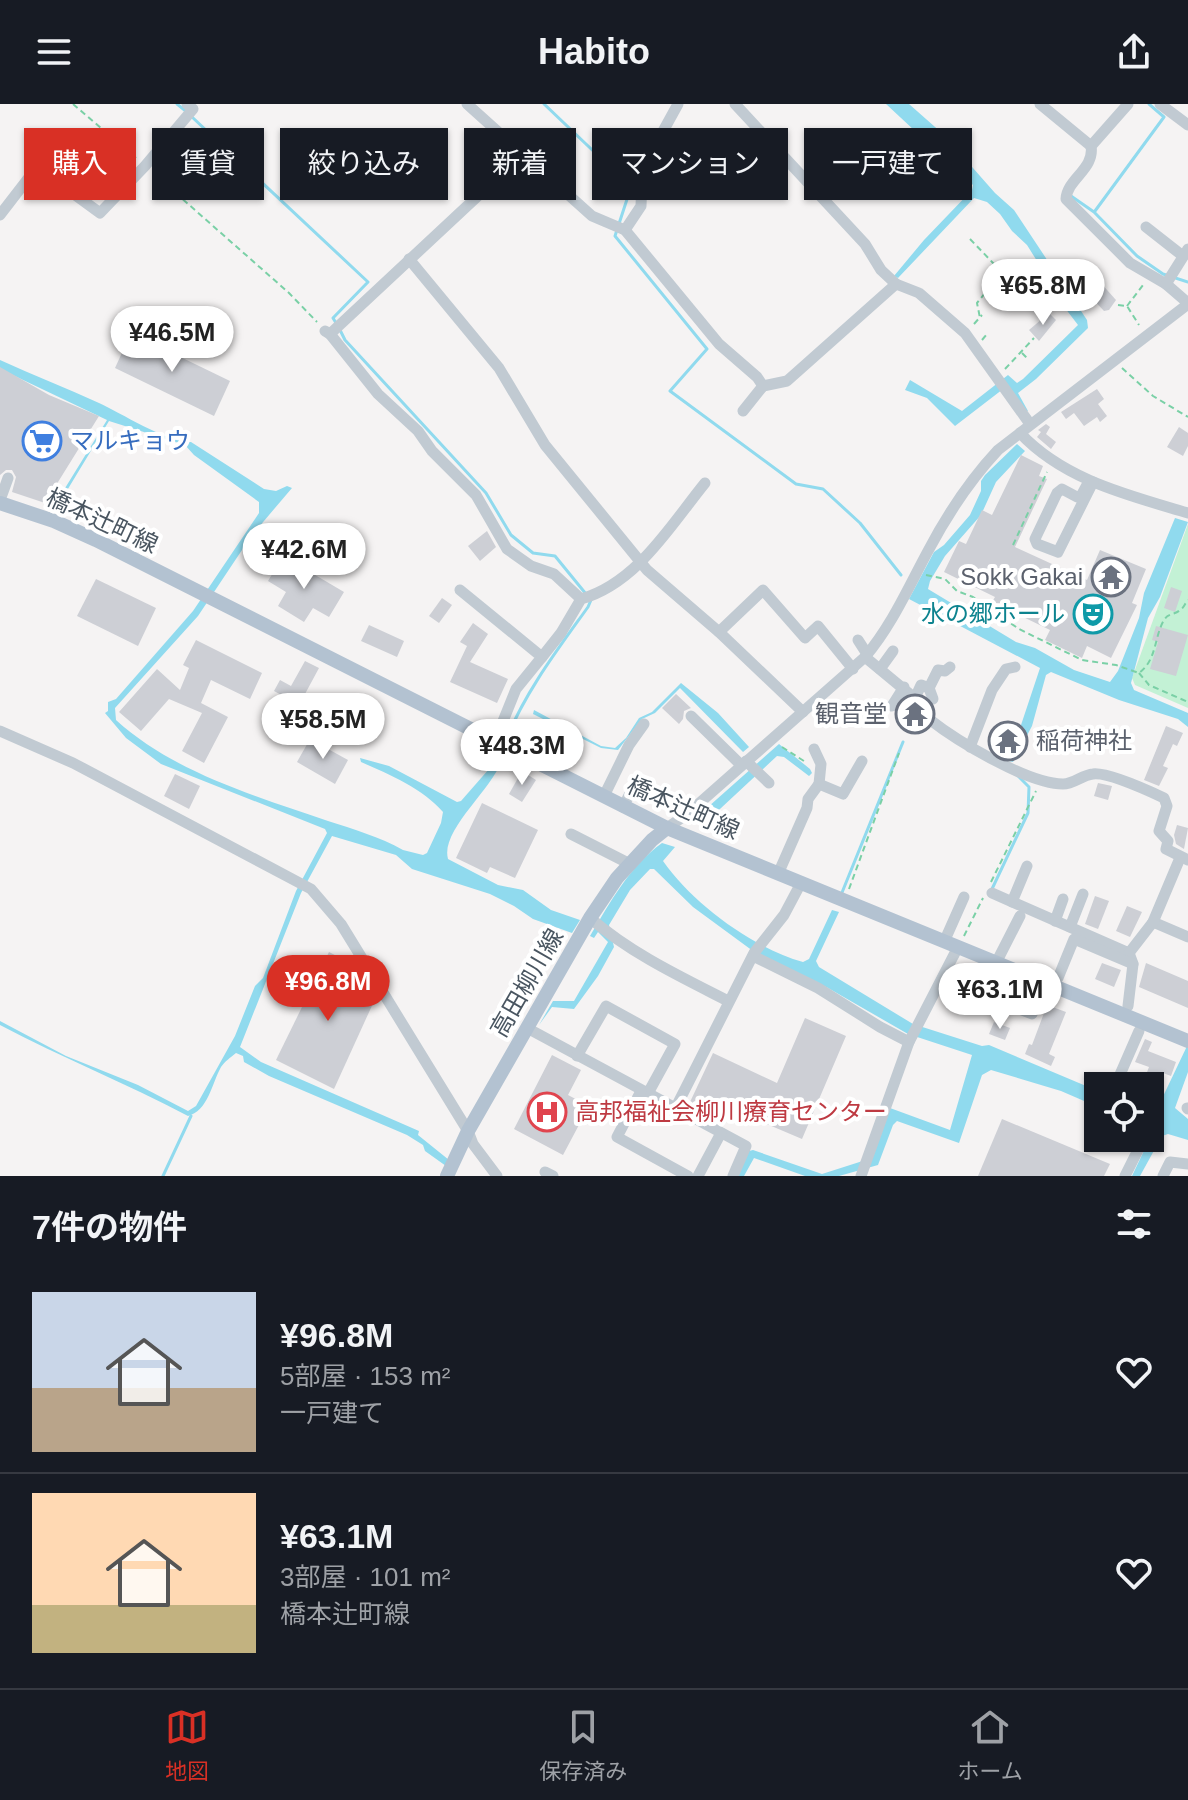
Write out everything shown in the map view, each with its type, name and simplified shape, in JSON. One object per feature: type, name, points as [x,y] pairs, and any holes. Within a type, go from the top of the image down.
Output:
[{"type":"main road","name":"橋本辻町線","points":[[0,501],[96,540],[667,828],[955,942],[996,963],[1051,980],[1188,1041]]},
{"type":"main road","name":"高田柳川線","points":[[447,1176],[468,1131],[593,921],[630,864],[667,828]]},
{"type":"street","points":[[0,215],[37,167],[100,213],[193,109],[187,104]]},
{"type":"street","points":[[467,104],[492,128]]},
{"type":"street","points":[[625,230],[641,206],[645,164],[678,104]]},
{"type":"street","points":[[735,104],[865,244],[881,270],[896,284],[919,293],[965,333],[1030,424]]},
{"type":"street","points":[[667,828],[749,766],[773,738],[866,656],[886,629],[933,541],[988,461],[1030,424],[1188,304],[1169,280],[1151,275],[1130,263],[1066,199],[1093,151],[1091,146],[1040,104]]},
{"type":"street","points":[[1091,146],[1128,104]]},
{"type":"street","points":[[1160,104],[1188,125]]},
{"type":"street","points":[[473,200],[327,332],[378,394],[418,431],[432,451],[476,495],[507,549],[531,566],[554,574],[581,599]]},
{"type":"street","points":[[573,200],[592,216],[625,230],[719,344],[763,386]]},
{"type":"street","points":[[1146,227],[1185,252],[1169,280]]},
{"type":"street","points":[[409,259],[499,368],[545,445],[647,570],[719,632],[803,712]]},
{"type":"street","points":[[743,411],[763,386],[787,381],[896,284]]},
{"type":"street","points":[[1175,315],[1188,320]]},
{"type":"street","points":[[1020,433],[1052,460],[1091,482],[1188,513]]},
{"type":"street","points":[[0,501],[8,478]]},
{"type":"street","points":[[1091,482],[1058,552],[1037,544],[1035,539],[1057,493],[1062,489],[1081,496],[1091,482]]},
{"type":"street","points":[[495,741],[516,689],[561,633],[581,599],[602,593],[641,562],[705,483]]},
{"type":"street","points":[[460,590],[542,657]]},
{"type":"street","points":[[719,632],[763,590],[805,638],[818,626],[853,669]]},
{"type":"street","points":[[858,640],[866,656],[929,708]]},
{"type":"street","points":[[880,669],[893,651]]},
{"type":"street","points":[[950,667],[945,671],[938,670],[929,708],[906,720],[921,685],[929,708],[948,734],[1010,766],[1063,784],[1086,779],[1096,773],[1164,798],[1167,806],[1159,831],[1168,841],[1166,849],[1184,859],[1153,922],[1131,958],[1128,1006]]},
{"type":"street","points":[[970,747],[992,690],[1006,669],[1015,667]]},
{"type":"street","points":[[892,706],[904,687]]},
{"type":"street","points":[[691,716],[769,783]]},
{"type":"street","points":[[604,796],[629,745],[644,724]]},
{"type":"street","points":[[0,731],[73,763],[311,889],[341,924],[468,1131],[473,1144],[497,1176]]},
{"type":"street","points":[[778,874],[807,808],[808,799],[820,780],[821,764],[814,749]]},
{"type":"street","points":[[820,780],[843,794],[862,761]]},
{"type":"street","points":[[623,807],[637,780]]},
{"type":"street","points":[[571,834],[630,864]]},
{"type":"street","points":[[1012,902],[1027,866]]},
{"type":"street","points":[[675,1109],[728,1001],[756,951],[784,915],[801,883]]},
{"type":"street","points":[[989,890],[1131,958]]},
{"type":"street","points":[[1070,927],[1083,894]]},
{"type":"street","points":[[861,1176],[911,1039],[955,942],[964,897]]},
{"type":"street","points":[[1055,921],[1063,899]]},
{"type":"street","points":[[996,963],[1020,916]]},
{"type":"street","points":[[593,921],[642,958],[728,1001]]},
{"type":"street","points":[[1153,922],[1188,937]]},
{"type":"street","points":[[1002,1002],[1032,1014],[1037,1000],[1074,939],[1131,958]]},
{"type":"street","points":[[756,951],[911,1039]]},
{"type":"street","points":[[1006,987],[1037,1000]]},
{"type":"street","points":[[577,1056],[606,1006],[675,1044],[617,1137],[688,1176]]},
{"type":"street","points":[[527,1028],[746,1146],[733,1176]]},
{"type":"street","points":[[1121,1072],[1139,1031]]},
{"type":"street","points":[[698,1176],[721,1133]]},
{"type":"street","points":[[1125,1176],[1137,1152]]},
{"type":"street","points":[[1163,1176],[1170,1162],[1188,1164]]},
{"type":"path","points":[[73,104],[289,293],[327,332]]},
{"type":"path","points":[[965,333],[981,316],[977,303],[999,276],[995,265],[970,239]]},
{"type":"path","points":[[1127,306],[1151,275]]},
{"type":"path","points":[[1118,305],[1127,306],[1147,336]]},
{"type":"path","points":[[996,379],[1034,338]]},
{"type":"path","points":[[1021,352],[1028,359]]},
{"type":"path","points":[[1115,362],[1153,396],[1188,417]]},
{"type":"path","points":[[1013,545],[1052,460]]},
{"type":"path","points":[[933,578],[945,579],[957,591],[973,597],[1019,629],[1082,660],[1135,671],[1149,685],[1188,702]]},
{"type":"path","points":[[1139,673],[1146,668],[1152,656],[1164,620],[1180,611],[1188,600]]},
{"type":"path","points":[[773,738],[811,765],[820,780]]},
{"type":"path","points":[[840,899],[899,753]]},
{"type":"path","points":[[955,942],[989,890],[1042,779]]},
{"type":"green space","points":[[1188,524],[1188,708],[1135,685],[1132,678]]},
{"type":"water","points":[[886,104],[909,104],[936,128],[912,128]]},
{"type":"water","points":[[972,167],[1014,210],[1087,320],[1088,328],[1018,393],[1028,411],[1023,410],[1007,386],[955,426],[927,398],[905,390],[910,380],[962,411],[1008,375],[1017,383],[1023,379],[1078,325],[1052,291],[1027,245],[987,202],[974,198],[898,278],[894,276],[962,200],[972,200]]},
{"type":"water","points":[[0,360],[99,403],[158,433],[191,442],[264,489],[276,491],[287,486],[292,488],[252,535],[198,616],[115,708],[116,720],[138,738],[216,781],[423,855],[427,853],[441,823],[443,812],[416,790],[361,762],[360,758],[389,766],[457,802],[489,769],[494,756],[502,759],[489,783],[459,822],[448,848],[448,859],[498,885],[523,890],[551,910],[580,920],[572,933],[533,919],[490,894],[412,869],[396,855],[332,836],[301,893],[240,1047],[261,1062],[419,1131],[418,1135],[449,1160],[446,1166],[407,1135],[269,1076],[244,1062],[243,1056],[236,1053],[221,1067],[209,1096],[200,1108],[188,1116],[0,1025],[0,1021],[66,1056],[138,1085],[188,1111],[196,1106],[235,1036],[255,986],[263,978],[296,891],[327,833],[325,829],[161,764],[126,738],[105,713],[108,702],[116,699],[193,611],[259,513],[259,502],[194,455],[185,445],[109,421],[57,507],[54,506],[107,420],[0,369]]},
{"type":"water","points":[[1017,444],[1025,451],[996,482],[981,515],[945,556],[928,589],[1016,642],[1035,648],[1074,670],[1110,682],[1118,671],[1139,618],[1144,593],[1175,518],[1188,522],[1160,597],[1148,618],[1131,683],[1134,690],[1188,713],[1188,727],[1178,719],[1119,700],[1051,672],[1046,675],[1032,726],[1013,762],[1009,761],[1040,668],[909,599],[934,552],[970,515],[985,475]]},
{"type":"water","points":[[681,683],[718,713],[749,747],[743,752],[680,688],[655,713],[642,719],[618,750],[601,748],[533,714],[534,710],[601,746],[615,748],[639,718],[652,712]]},
{"type":"water","points":[[779,744],[812,773],[809,776],[784,757],[777,756],[706,822],[700,822],[699,815]]},
{"type":"water","points":[[662,843],[675,847],[663,861],[690,893],[745,935],[803,962],[809,959],[832,910],[839,912],[816,961],[819,967],[913,1024],[982,1046],[989,1045],[1084,1085],[1084,1101],[991,1070],[982,1075],[959,1143],[897,1121],[878,1165],[839,1176],[805,1176],[754,1158],[744,1176],[736,1176],[749,1151],[753,1150],[822,1174],[872,1158],[890,1108],[950,1130],[972,1055],[908,1034],[828,988],[757,954],[693,907],[654,869],[650,869],[630,890],[609,925],[614,947],[574,1009],[552,1007],[539,1025],[553,1001],[574,1001],[608,942],[598,932],[594,938],[590,936],[630,874]]},
{"type":"water","points":[[1188,1044],[1188,1072],[1175,1108],[1188,1119],[1188,1140],[1164,1135],[1164,1094]]},
{"type":"water","points":[[1143,1152],[1153,1152],[1140,1176],[1132,1176]]},
{"type":"building","points":[[1099,281],[1116,300],[1109,310],[1104,311],[1087,293]]},
{"type":"building","points":[[1049,313],[1056,320],[1039,341],[1029,330]]},
{"type":"building","points":[[131,333],[230,381],[214,416],[115,368]]},
{"type":"building","name":"マルキョウ","points":[[0,367],[49,395],[99,416],[45,503],[12,492],[16,477],[12,470],[0,475]]},
{"type":"building","points":[[1097,389],[1104,399],[1098,404],[1107,416],[1100,422],[1097,417],[1084,426],[1074,413],[1066,419],[1061,412]]},
{"type":"building","points":[[1046,424],[1050,427],[1046,434],[1056,442],[1051,449],[1037,437],[1041,432],[1038,430]]},
{"type":"building","points":[[1179,427],[1188,433],[1188,446],[1183,456],[1167,447]]},
{"type":"building","points":[[1021,455],[1043,466],[1039,476],[1047,479],[1015,547],[1087,580],[1100,550],[1146,569],[1132,603],[1137,605],[1111,658],[1087,646],[1082,658],[1045,640],[1050,630],[992,602],[995,597],[944,572],[959,541],[966,544],[982,510],[992,515]]},
{"type":"building","points":[[487,531],[496,547],[480,561],[468,546]]},
{"type":"building","points":[[283,556],[344,592],[329,617],[313,608],[304,622],[278,606],[286,592],[268,581]]},
{"type":"building","points":[[96,579],[156,608],[138,646],[77,616]]},
{"type":"building","points":[[1171,587],[1182,591],[1175,612],[1164,608]]},
{"type":"building","points":[[442,598],[452,605],[439,623],[429,616]]},
{"type":"building","points":[[473,623],[488,634],[470,662],[508,679],[497,703],[450,682],[467,646],[460,642]]},
{"type":"building","points":[[369,625],[404,641],[397,657],[361,641]]},
{"type":"building","points":[[1156,626],[1188,635],[1176,676],[1150,669],[1158,642],[1152,640]]},
{"type":"building","points":[[196,640],[262,673],[250,699],[211,680],[201,703],[228,717],[204,763],[182,751],[202,713],[169,699],[141,731],[119,712],[157,669],[180,690],[189,668],[183,665]]},
{"type":"building","points":[[305,661],[319,668],[305,694],[311,697],[305,708],[274,691],[280,680],[291,686]]},
{"type":"building","points":[[676,694],[691,708],[684,711],[679,724],[662,708]]},
{"type":"building","points":[[1166,726],[1183,733],[1177,746],[1173,744],[1163,766],[1168,768],[1159,786],[1144,780]]},
{"type":"building","points":[[556,738],[571,746],[565,756],[550,748]]},
{"type":"building","points":[[310,739],[348,760],[335,784],[297,762]]},
{"type":"building","points":[[522,771],[536,780],[522,802],[509,794]]},
{"type":"building","points":[[175,774],[200,786],[189,809],[164,796]]},
{"type":"building","points":[[1098,783],[1112,786],[1108,800],[1094,796]]},
{"type":"building","points":[[482,803],[538,830],[515,878],[490,867],[487,873],[456,858]]},
{"type":"building","points":[[1177,825],[1188,828],[1184,849],[1176,844],[1174,835]]},
{"type":"building","points":[[1095,896],[1109,901],[1098,929],[1085,924]]},
{"type":"building","points":[[1127,906],[1142,912],[1130,937],[1116,931]]},
{"type":"building","points":[[329,952],[354,965],[375,999],[334,1089],[276,1060]]},
{"type":"building","points":[[1102,963],[1121,970],[1114,987],[1095,979]]},
{"type":"building","points":[[1146,963],[1188,981],[1188,1008],[1139,987]]},
{"type":"building","points":[[1047,1005],[1066,1012],[1049,1054],[1055,1057],[1051,1066],[1025,1054],[1029,1044],[1032,1045]]},
{"type":"building","points":[[805,1018],[846,1036],[802,1139],[750,1117],[747,1123],[719,1110],[717,1115],[690,1102],[713,1053],[777,1083]]},
{"type":"building","points":[[994,1022],[1010,1028],[1005,1040],[989,1034]]},
{"type":"building","points":[[1145,1039],[1152,1042],[1148,1051],[1176,1062],[1171,1076],[1164,1072],[1147,1072],[1149,1067],[1135,1062]]},
{"type":"building","points":[[552,1055],[581,1070],[568,1095],[589,1106],[563,1155],[514,1129]]},
{"type":"building","points":[[1002,1119],[1110,1164],[1104,1176],[978,1176]]},
{"type":"waterway","points":[[177,104],[187,112]]},
{"type":"waterway","points":[[544,104],[631,187],[615,236],[707,349],[670,391],[796,484],[823,489],[860,523],[901,575]]},
{"type":"waterway","points":[[1095,211],[1164,117],[1149,104]]},
{"type":"waterway","points":[[192,117],[368,282],[333,318],[336,323]]},
{"type":"waterway","points":[[1071,196],[1094,212],[1137,256],[1163,274],[1188,282]]},
{"type":"waterway","points":[[340,330],[345,340],[486,493],[511,535],[533,553],[555,556],[586,594]]},
{"type":"waterway","points":[[506,740],[532,688],[591,600]]},
{"type":"waterway","points":[[841,895],[903,742]]},
{"type":"waterway","points":[[992,889],[1028,813],[1029,787],[1017,775]]},
{"type":"waterway","points":[[163,1176],[191,1116]]},
{"type":"place","name":"マルキョウ","points":[[42,441]]},
{"type":"place","name":"Sokk Gakai","points":[[1111,577]]},
{"type":"place","name":"水の郷ホール","points":[[1093,614]]},
{"type":"place","name":"観音堂","points":[[915,714]]},
{"type":"place","name":"稲荷神社","points":[[1008,741]]},
{"type":"place","name":"高邦福祉会柳川療育センター","points":[[547,1112]]}]
